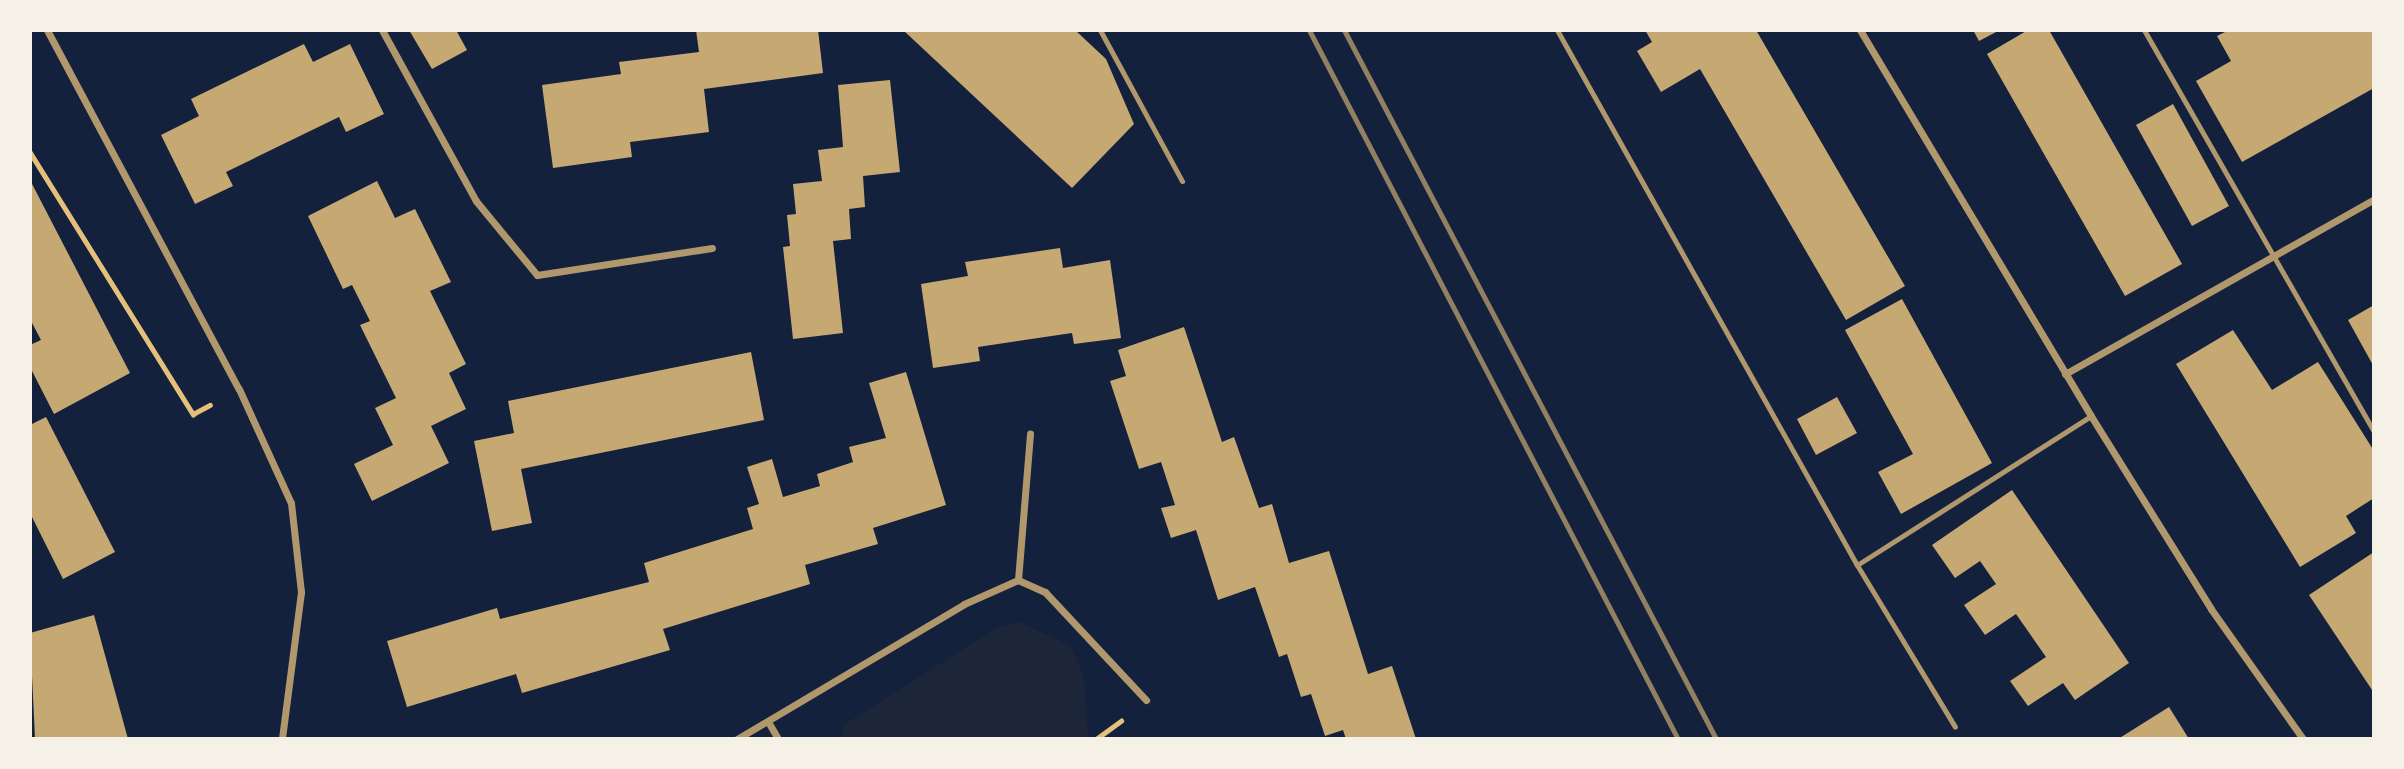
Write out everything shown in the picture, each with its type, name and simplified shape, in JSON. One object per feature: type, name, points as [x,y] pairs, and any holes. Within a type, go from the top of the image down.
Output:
[{"type":"street","points":[[47,30],[239,389],[291,503],[301,592],[282,739]]},
{"type":"street","points":[[382,30],[476,201],[537,275],[712,248]]},
{"type":"street","points":[[1860,30],[2064,374],[2211,609],[2303,739]]},
{"type":"street","points":[[2064,374],[2374,199]]},
{"type":"street","points":[[1018,580],[1030,433]]},
{"type":"street","points":[[737,739],[770,725],[964,604],[1018,580],[1045,592],[1146,700]]},
{"type":"street","points":[[770,725],[778,739]]},
{"type":"lane","points":[[1100,30],[1182,181]]},
{"type":"lane","points":[[1557,30],[1857,565],[1955,727]]},
{"type":"lane","points":[[2144,30],[2374,431]]},
{"type":"lane","points":[[1857,565],[2091,416]]},
{"type":"path","points":[[30,152],[194,414],[239,389]]},
{"type":"shaded area","points":[[1019,622],[1071,646],[1084,677],[1088,739],[840,739],[845,724],[995,629]]},
{"type":"building","points":[[409,30],[456,30],[467,50],[432,69]]},
{"type":"building","points":[[696,30],[818,30],[823,73],[704,89],[709,132],[630,142],[632,157],[553,168],[542,85],[621,74],[619,62],[699,52]]},
{"type":"building","points":[[903,30],[1075,30],[1106,59],[1134,124],[1072,188]]},
{"type":"building","points":[[1645,30],[1756,30],[1905,286],[1846,320],[1700,69],[1661,92],[1637,51],[1652,42]]},
{"type":"building","points":[[1973,30],[2000,30],[1979,41]]},
{"type":"building","points":[[2028,30],[2049,30],[2182,264],[2125,296],[1987,54]]},
{"type":"building","points":[[2229,30],[2374,30],[2374,88],[2242,162],[2196,81],[2231,61],[2217,36]]},
{"type":"building","points":[[304,44],[313,62],[350,44],[384,114],[346,132],[339,117],[226,172],[233,186],[195,204],[161,135],[199,116],[191,99]]},
{"type":"building","points":[[890,80],[900,172],[863,176],[865,207],[849,209],[851,239],[833,241],[843,333],[793,339],[783,247],[790,246],[787,215],[796,214],[793,184],[822,181],[818,150],[843,147],[838,85]]},
{"type":"building","points":[[2173,104],[2229,206],[2192,226],[2136,125]]},
{"type":"building","points":[[30,180],[130,373],[54,414],[30,367],[30,345],[41,340],[30,319]]},
{"type":"building","points":[[377,181],[395,218],[415,209],[451,282],[430,291],[466,364],[449,373],[466,409],[431,426],[449,463],[372,501],[354,464],[393,445],[375,408],[396,398],[360,325],[370,321],[352,285],[343,289],[308,216]]},
{"type":"building","points":[[1060,248],[1063,268],[1110,260],[1121,338],[1074,344],[1072,333],[978,347],[980,361],[933,368],[921,284],[968,276],[965,262]]},
{"type":"building","points":[[1902,299],[1992,463],[1901,514],[1878,472],[1913,454],[1845,330]]},
{"type":"building","points":[[2374,305],[2374,367],[2348,320]]},
{"type":"building","points":[[1184,327],[1222,442],[1234,437],[1259,508],[1272,504],[1289,563],[1329,551],[1368,674],[1392,666],[1416,739],[1346,739],[1343,730],[1325,736],[1311,694],[1301,697],[1287,654],[1279,657],[1255,587],[1218,600],[1196,530],[1171,538],[1161,508],[1175,505],[1161,462],[1139,469],[1110,381],[1126,376],[1118,350]]},
{"type":"building","points":[[2233,330],[2272,390],[2318,362],[2374,451],[2374,498],[2346,516],[2356,533],[2300,567],[2176,364]]},
{"type":"building","points":[[751,352],[764,420],[521,469],[532,523],[492,531],[474,441],[514,433],[508,401]]},
{"type":"building","points":[[906,372],[946,505],[873,528],[878,544],[805,565],[810,584],[663,629],[670,650],[522,693],[516,674],[407,707],[387,641],[497,608],[500,619],[649,582],[644,563],[753,529],[747,508],[759,504],[747,467],[772,459],[783,497],[820,486],[817,474],[853,462],[849,447],[886,438],[869,383]]},
{"type":"building","points":[[1837,397],[1857,433],[1816,455],[1797,419]]},
{"type":"building","points":[[46,417],[115,552],[63,579],[30,513],[30,425]]},
{"type":"building","points":[[2012,490],[2129,663],[2075,700],[2063,683],[2028,706],[2010,681],[2046,657],[2016,614],[1985,635],[1964,605],[1996,584],[1980,561],[1955,578],[1932,545]]},
{"type":"building","points":[[2374,552],[2374,693],[2309,595]]},
{"type":"building","points":[[94,615],[128,739],[35,739],[30,633]]},
{"type":"building","points":[[2169,707],[2189,739],[2118,739]]},
{"type":"railway","points":[[1309,30],[1678,739]]},
{"type":"railway","points":[[1344,30],[1716,739]]}]
